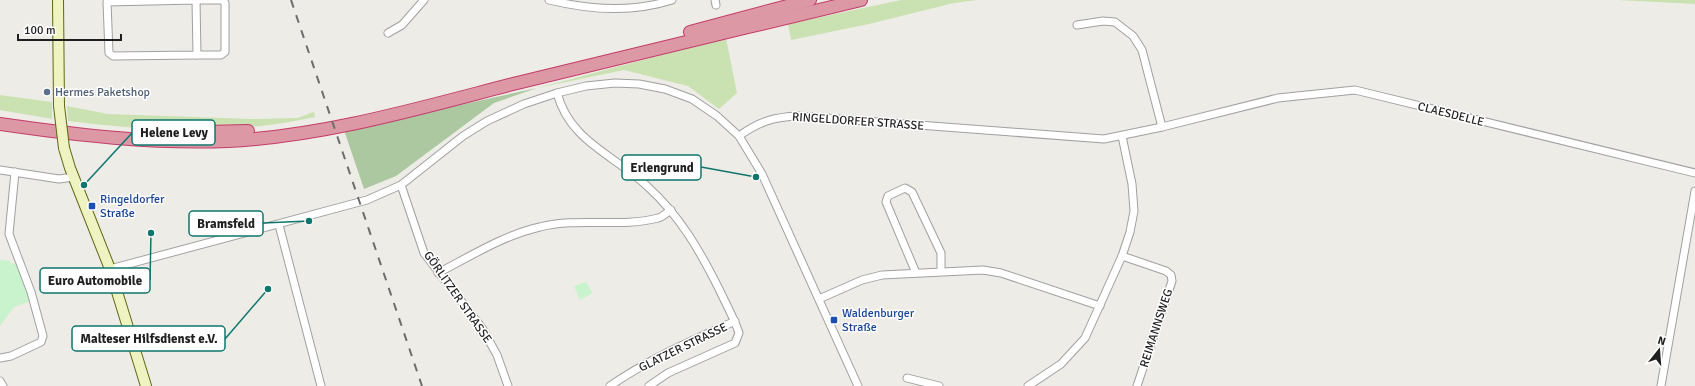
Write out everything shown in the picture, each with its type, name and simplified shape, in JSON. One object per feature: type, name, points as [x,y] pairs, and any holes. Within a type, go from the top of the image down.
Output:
[{"type":"highway","points":[[0,116],[82,127],[158,133],[231,132],[299,125],[362,114],[424,99],[810,0]]},
{"type":"highway","points":[[0,124],[96,137],[164,142],[231,141],[300,133],[427,106],[650,50],[861,0]]},
{"type":"street","points":[[58,0],[59,106],[64,148],[110,269],[146,386]]},
{"type":"street","points":[[196,0],[197,55]]},
{"type":"street","points":[[196,0],[223,0],[225,3],[225,52],[221,55],[113,56],[109,53],[105,1],[196,0]]},
{"type":"street","points":[[388,33],[402,25],[424,0]]},
{"type":"street","points":[[549,0],[603,9],[638,8],[653,6],[672,0]]},
{"type":"street","points":[[1077,25],[1103,21],[1115,22],[1133,36],[1142,50],[1162,127]]},
{"type":"street","points":[[110,269],[279,225],[367,200],[401,185],[462,136],[487,121],[524,104],[557,93],[586,86],[615,83],[640,84],[665,89],[692,99],[717,116],[739,136],[762,174],[858,386]]},
{"type":"street","name":"CLAESDELLE","points":[[1206,115],[1278,98],[1355,90],[1695,174]]},
{"type":"street","points":[[557,93],[561,108],[579,134],[648,186],[671,210],[692,239],[735,321]]},
{"type":"street","name":"RINGELDORFER STRASSE","points":[[739,136],[755,125],[779,117],[799,116],[1088,139],[1122,136],[1206,115]]},
{"type":"street","points":[[1028,386],[1061,364],[1085,338],[1122,256],[1130,232],[1134,211],[1132,184],[1122,136]]},
{"type":"street","points":[[0,170],[59,179],[74,177]]},
{"type":"street","points":[[0,358],[11,356],[41,342],[44,336],[31,292],[9,234],[15,172]]},
{"type":"street","name":"GÖRLITZER STRASSE","points":[[401,185],[424,253],[482,328],[497,355],[508,386]]},
{"type":"street","points":[[916,273],[886,202],[888,196],[905,188],[912,192],[941,253],[940,271]]},
{"type":"street","points":[[1661,386],[1695,191]]},
{"type":"street","points":[[438,273],[500,241],[540,227],[583,221],[621,222],[660,218],[671,210]]},
{"type":"street","points":[[279,225],[322,386]]},
{"type":"street","name":"REIMANNSWEG","points":[[1122,256],[1171,274],[1172,281],[1137,386]]},
{"type":"street","points":[[819,299],[862,280],[882,275],[983,270],[1001,273],[1100,306]]},
{"type":"street","name":"GLATZER STRASSE","points":[[610,386],[627,375],[674,350],[735,321],[740,333],[734,343],[668,373],[649,386]]},
{"type":"street","points":[[907,378],[939,386]]},
{"type":"street","points":[[0,381],[2,386]]},
{"type":"green space","points":[[901,0],[977,0],[954,3],[869,24],[791,40],[788,24]]},
{"type":"green space","points":[[1618,0],[1695,0],[1695,4]]},
{"type":"green space","points":[[726,38],[737,93],[719,109],[688,86],[624,70],[537,88]]},
{"type":"green space","points":[[537,88],[494,103],[396,176],[364,189],[344,130]]},
{"type":"green space","points":[[0,95],[52,102],[52,119],[0,110]]},
{"type":"green space","points":[[67,106],[108,114],[252,119],[297,118],[314,112],[315,117],[254,127],[192,130],[161,129],[68,121]]},
{"type":"green space","points":[[0,260],[10,261],[10,263],[16,264],[31,301],[14,307],[0,326]]},
{"type":"green space","points":[[586,282],[593,293],[580,300],[574,286]]},
{"type":"railway","points":[[291,0],[422,386]]},
{"type":"place","name":"Hermes Paketshop","points":[[47,92]]},
{"type":"place","name":"Erlengrund","points":[[756,177]]},
{"type":"place","name":"Helene Levy","points":[[84,185]]},
{"type":"place","name":"Ringeldorfer Straße","points":[[92,206]]},
{"type":"place","name":"Bramsfeld","points":[[309,221]]},
{"type":"place","name":"Euro Automobile","points":[[151,233]]},
{"type":"place","name":"Malteser Hilfsdienst e.V.","points":[[268,289]]},
{"type":"place","name":"Waldenburger Straße","points":[[834,320]]}]
